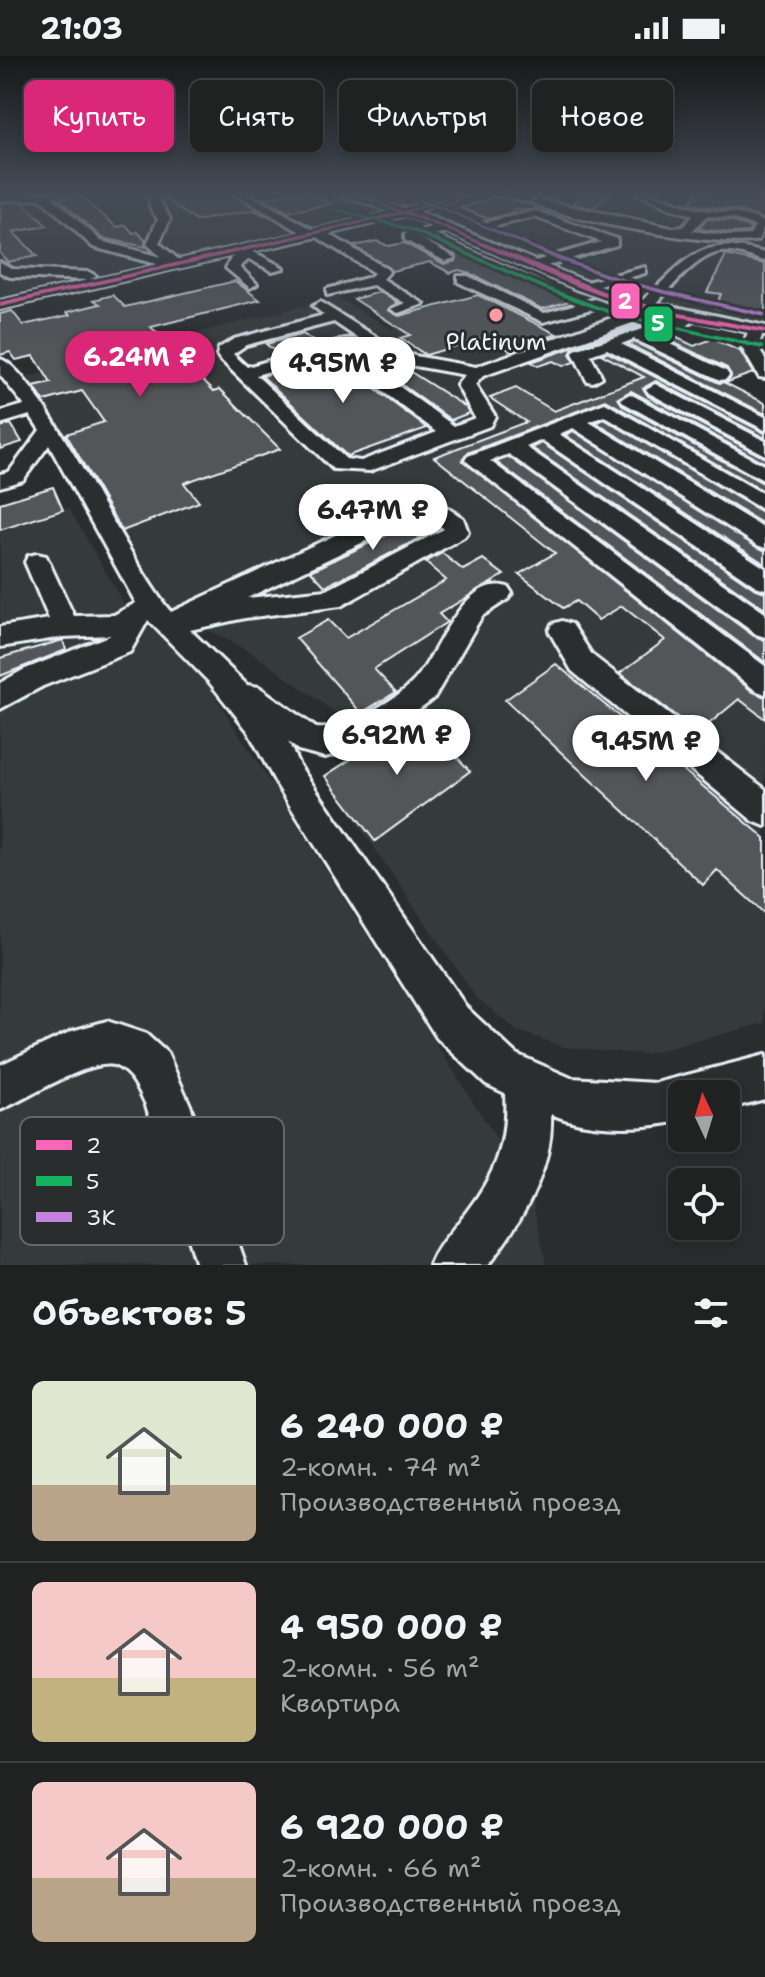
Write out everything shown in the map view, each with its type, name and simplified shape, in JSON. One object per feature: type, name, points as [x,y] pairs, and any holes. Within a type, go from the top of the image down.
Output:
[{"type":"street","points":[[117,249],[176,265]]},
{"type":"street","points":[[159,249],[176,265]]},
{"type":"street","points":[[0,305],[254,249]]},
{"type":"street","points":[[332,292],[380,277],[380,268],[346,249]]},
{"type":"street","points":[[433,249],[449,258]]},
{"type":"street","points":[[496,249],[644,310]]},
{"type":"street","points":[[534,266],[585,249]]},
{"type":"street","points":[[335,317],[231,346],[225,355],[340,465],[363,467],[483,422],[486,416],[466,385],[477,372],[644,310],[670,281],[715,249]]},
{"type":"street","points":[[732,249],[765,257]]},
{"type":"street","points":[[244,252],[277,268]]},
{"type":"street","points":[[244,252],[233,268],[250,284]]},
{"type":"street","points":[[47,259],[59,273]]},
{"type":"street","points":[[0,266],[10,273],[74,273],[105,281]]},
{"type":"street","points":[[584,287],[640,270]]},
{"type":"street","points":[[463,279],[543,318],[595,303],[761,331],[750,348],[765,373]]},
{"type":"street","points":[[375,280],[417,304],[398,309]]},
{"type":"street","points":[[319,306],[399,358],[477,372]]},
{"type":"street","points":[[593,377],[581,353],[636,334],[680,324],[690,317]]},
{"type":"street","points":[[636,334],[720,375]]},
{"type":"street","points":[[244,373],[366,338]]},
{"type":"street","points":[[608,343],[765,424]]},
{"type":"street","points":[[334,347],[452,434]]},
{"type":"street","points":[[2,369],[33,408],[41,440],[141,612],[169,625],[295,749]]},
{"type":"street","points":[[655,389],[765,449]]},
{"type":"street","points":[[630,399],[765,475]]},
{"type":"street","points":[[0,418],[33,408]]},
{"type":"street","points":[[632,581],[765,506],[605,409],[475,460],[632,581],[765,682]]},
{"type":"street","points":[[574,421],[765,540]]},
{"type":"street","points":[[544,433],[765,580]]},
{"type":"street","points":[[0,459],[41,440]]},
{"type":"street","points":[[0,481],[16,476],[41,440]]},
{"type":"street","points":[[511,446],[765,627]]},
{"type":"street","points":[[414,507],[435,508],[457,527],[451,535],[332,599],[245,608],[169,625],[414,507]]},
{"type":"street","points":[[37,562],[66,627]]},
{"type":"street","points":[[295,749],[358,736],[424,690],[473,609],[499,593]]},
{"type":"street","points":[[0,637],[66,627],[107,627],[141,612]]},
{"type":"street","points":[[0,697],[33,678],[120,645],[141,612]]},
{"type":"street","points":[[562,631],[582,663],[765,810]]},
{"type":"street","points":[[295,749],[288,775],[452,1023],[501,1069],[570,1100],[656,1105],[668,1102]]},
{"type":"street","points":[[0,1088],[72,1052],[107,1042],[131,1049],[152,1068],[172,1117]]},
{"type":"street","points":[[740,1083],[765,1077]]},
{"type":"street","points":[[455,1265],[478,1241],[517,1172],[528,1138],[526,1080]]},
{"type":"street","points":[[214,1245],[221,1265]]},
{"type":"shaded area","points":[[0,249],[217,249],[0,298]]},
{"type":"shaded area","points":[[514,249],[765,249],[765,326],[640,300]]},
{"type":"shaded area","points":[[336,297],[391,329],[451,311],[536,357],[631,322],[667,333],[751,373],[729,383],[765,401],[765,1023],[646,1054],[564,1047],[516,1030],[476,997],[325,776],[376,742],[254,654],[169,610],[118,531],[28,377]]},
{"type":"shaded area","points":[[69,508],[125,606],[112,620],[120,634],[151,622],[210,688],[531,1193],[546,1265],[0,1265],[0,530]]},
{"type":"building","points":[[0,249],[30,249],[37,256],[8,262]]},
{"type":"building","points":[[359,249],[416,249],[444,264],[456,261],[456,255],[446,249],[472,249],[576,299],[542,309],[469,273],[459,270],[450,273],[430,262],[392,271]]},
{"type":"building","points":[[726,255],[765,264],[765,316],[715,308],[721,294],[707,292]]},
{"type":"building","points":[[235,281],[260,300],[151,327],[214,391],[220,389],[280,449],[184,483],[199,502],[122,531],[66,434],[104,422],[82,391],[44,401],[34,387],[51,383],[34,356],[16,360],[10,352],[0,355],[0,314],[12,311],[23,325],[70,315],[67,312],[100,304],[94,300],[113,295],[125,307]]},
{"type":"building","points":[[380,292],[398,303],[388,310],[399,316],[478,295],[557,334],[511,351],[486,337],[426,355],[400,338],[410,335],[354,299]]},
{"type":"building","points":[[637,325],[641,326],[574,347],[570,354],[574,362],[563,366],[553,361],[538,366],[531,362]]},
{"type":"building","points":[[303,334],[317,344],[279,355],[266,344]]},
{"type":"building","points":[[669,334],[694,346],[712,339],[740,351],[753,373],[725,383],[765,403],[765,414],[628,344],[634,342],[719,383],[731,377],[727,368],[660,336]]},
{"type":"building","points":[[607,352],[765,433],[765,438],[656,381],[643,388],[648,396],[765,458],[765,463],[631,391],[618,398],[623,406],[765,484],[765,492],[606,400],[467,453],[462,460],[753,692],[765,697],[765,719],[739,699],[698,733],[620,673],[665,640],[622,606],[598,620],[576,601],[563,608],[519,574],[555,553],[434,457],[526,422],[490,398],[516,388],[554,411],[644,377],[601,354]]},
{"type":"building","points":[[330,356],[427,428],[347,456],[262,376]]},
{"type":"building","points":[[403,367],[466,407],[469,413],[451,420],[385,373]]},
{"type":"building","points":[[604,419],[765,514],[765,525],[596,423]]},
{"type":"building","points":[[11,424],[22,442],[0,449],[0,427]]},
{"type":"building","points":[[573,431],[765,551],[765,564],[565,435]]},
{"type":"building","points":[[542,443],[754,588],[765,592],[765,609],[532,448]]},
{"type":"building","points":[[509,457],[754,636],[765,640],[765,662],[496,462]]},
{"type":"building","points":[[53,487],[63,510],[0,530],[0,503]]},
{"type":"building","points":[[424,517],[439,528],[357,571],[325,586],[311,571]]},
{"type":"building","points":[[442,553],[463,570],[483,559],[504,575],[439,614],[447,622],[374,669],[396,692],[361,713],[296,638],[328,620],[346,638],[446,580],[425,562]]},
{"type":"building","points":[[63,640],[66,650],[0,676],[0,658]]},
{"type":"building","points":[[556,664],[765,838],[765,914],[717,870],[703,885],[505,700]]},
{"type":"building","points":[[418,715],[470,771],[375,841],[325,776]]},
{"type":"transit line","name":"2","points":[[0,305],[244,249]]},
{"type":"transit line","name":"5","points":[[457,249],[545,288],[615,314],[762,347]]},
{"type":"transit line","name":"2","points":[[497,249],[608,296],[674,314],[765,331]]},
{"type":"transit line","name":"3К","points":[[537,249],[608,276],[660,291],[765,315]]},
{"type":"place","name":"Platinum","points":[[496,315]]}]
